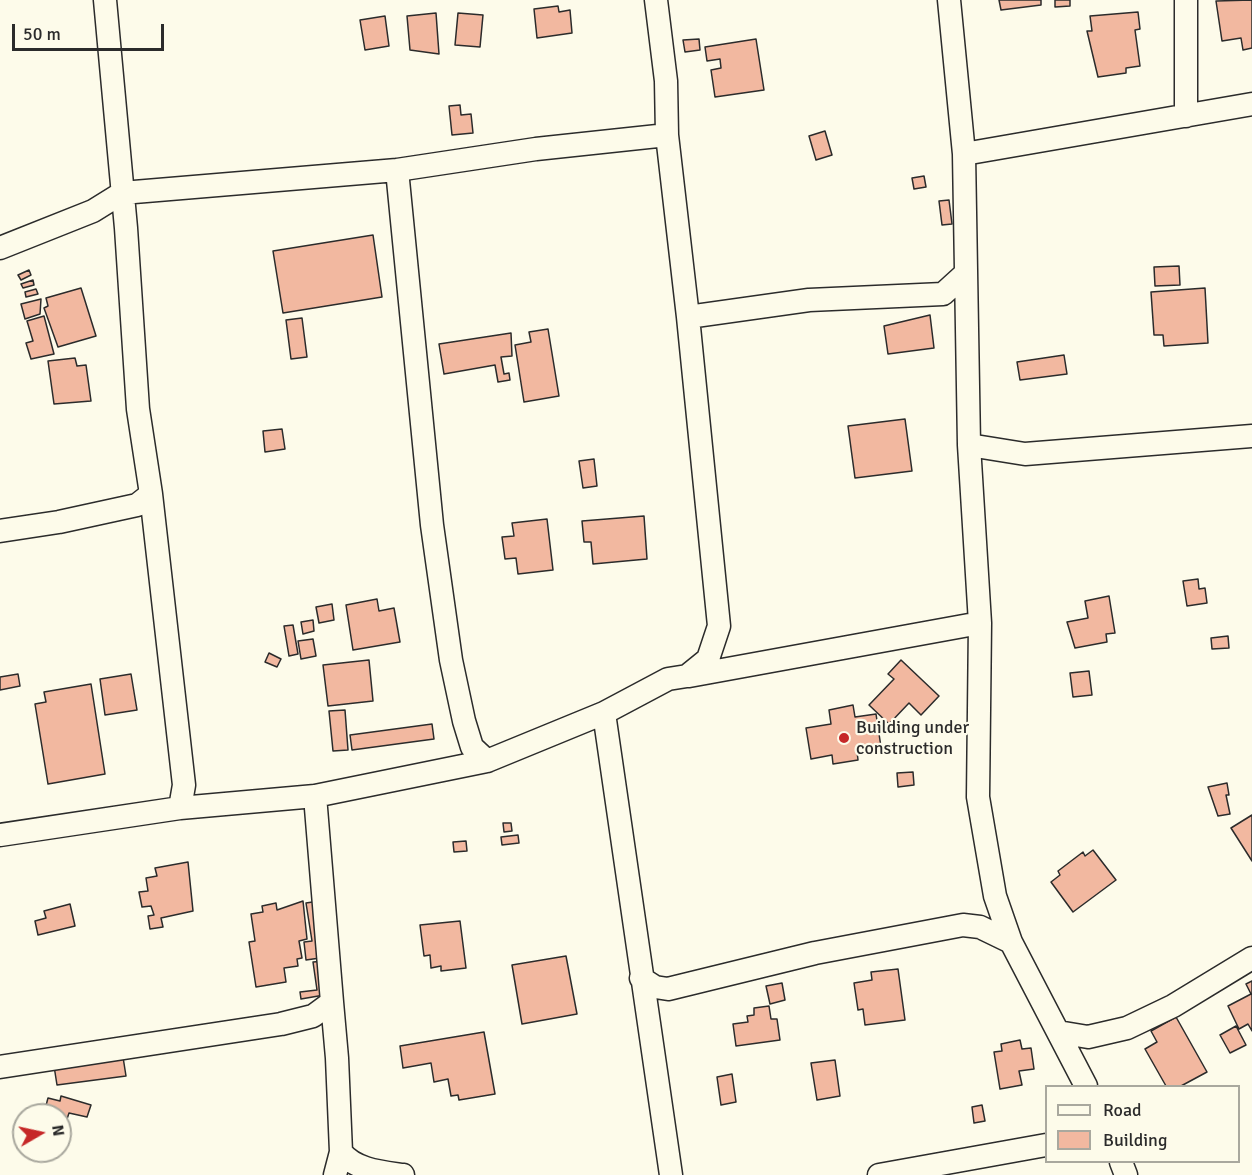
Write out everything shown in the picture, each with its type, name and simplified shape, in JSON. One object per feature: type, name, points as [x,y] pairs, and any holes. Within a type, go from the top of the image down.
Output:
[{"type":"street","points":[[105,0],[126,228],[138,409],[151,494],[184,785],[180,808]]},
{"type":"street","points":[[656,0],[666,81],[667,135],[719,626],[708,659],[687,676]]},
{"type":"street","points":[[949,0],[964,154],[969,445],[980,623],[978,797],[995,896],[1011,942],[1085,1085]]},
{"type":"street","points":[[1186,0],[1186,116]]},
{"type":"street","points":[[964,154],[1252,104]]},
{"type":"street","points":[[0,248],[93,211],[122,193],[397,170],[536,149],[667,135]]},
{"type":"street","points":[[397,170],[432,525],[451,660],[472,747],[486,761]]},
{"type":"street","points":[[93,211],[126,228]]},
{"type":"street","points":[[688,317],[809,300],[943,294],[965,274]]},
{"type":"street","points":[[969,445],[1025,454],[1252,436]]},
{"type":"street","points":[[0,531],[59,522],[137,505],[151,494]]},
{"type":"street","points":[[0,835],[180,808],[315,796],[486,761],[604,713],[668,679],[980,623]]},
{"type":"street","points":[[604,713],[671,1175]]},
{"type":"street","points":[[315,796],[337,1058],[340,1152],[336,1175]]},
{"type":"street","points":[[963,925],[995,896]]},
{"type":"street","points":[[641,978],[655,987],[668,989],[815,953],[963,925],[981,927],[1011,942]]},
{"type":"street","points":[[1058,1032],[1088,1037],[1127,1028],[1173,1006],[1252,958]]},
{"type":"street","points":[[0,1067],[281,1024],[313,1016],[332,1002]]},
{"type":"street","points":[[879,1175],[1045,1145]]},
{"type":"street","points":[[340,1152],[349,1162],[379,1172],[404,1175]]},
{"type":"building","points":[[999,0],[1041,0],[1041,5],[1001,10]]},
{"type":"building","points":[[1055,0],[1070,0],[1070,6],[1055,7]]},
{"type":"building","points":[[1252,0],[1252,48],[1243,50],[1241,38],[1222,41],[1216,1]]},
{"type":"building","points":[[558,6],[559,12],[570,10],[572,33],[537,38],[534,9]]},
{"type":"building","points":[[1138,12],[1140,29],[1135,30],[1140,66],[1126,68],[1126,73],[1098,77],[1087,31],[1092,31],[1090,16]]},
{"type":"building","points":[[436,13],[439,54],[410,50],[407,16]]},
{"type":"building","points":[[458,13],[483,15],[480,47],[455,45]]},
{"type":"building","points":[[385,16],[389,46],[365,50],[360,20]]},
{"type":"building","points":[[699,39],[700,50],[685,52],[683,40]]},
{"type":"building","points":[[756,39],[764,90],[715,97],[711,70],[721,68],[720,59],[707,61],[705,47]]},
{"type":"building","points":[[460,105],[461,115],[471,114],[473,133],[452,135],[449,106]]},
{"type":"building","points":[[825,131],[832,155],[816,160],[809,136]]},
{"type":"building","points":[[924,176],[926,187],[914,189],[912,178]]},
{"type":"building","points":[[949,200],[952,224],[942,225],[939,201]]},
{"type":"building","points":[[373,235],[382,297],[283,313],[273,251]]},
{"type":"building","points":[[1179,266],[1180,285],[1155,286],[1154,267]]},
{"type":"building","points":[[29,270],[31,275],[21,280],[18,275]]},
{"type":"building","points":[[33,280],[34,285],[23,288],[21,284]]},
{"type":"building","points":[[81,288],[96,336],[58,347],[44,308],[48,306],[46,298]]},
{"type":"building","points":[[1205,288],[1208,343],[1164,346],[1163,335],[1154,335],[1151,292]]},
{"type":"building","points":[[36,289],[38,294],[26,297],[25,292]]},
{"type":"building","points":[[41,299],[40,314],[25,319],[21,304]]},
{"type":"building","points":[[930,315],[934,348],[888,354],[884,326]]},
{"type":"building","points":[[44,316],[54,354],[31,359],[26,343],[33,341],[27,321]]},
{"type":"building","points":[[302,318],[307,357],[291,359],[286,320]]},
{"type":"building","points":[[548,329],[559,396],[524,402],[515,345],[531,342],[529,332]]},
{"type":"building","points":[[511,333],[512,356],[501,357],[504,374],[509,373],[510,380],[498,382],[495,365],[444,374],[439,344]]},
{"type":"building","points":[[1064,355],[1067,374],[1020,380],[1017,362]]},
{"type":"building","points":[[75,358],[77,366],[86,365],[91,401],[54,404],[48,361]]},
{"type":"building","points":[[905,419],[912,471],[855,478],[848,426]]},
{"type":"building","points":[[282,429],[285,449],[265,452],[263,431]]},
{"type":"building","points":[[594,459],[597,486],[583,488],[579,461]]},
{"type":"building","points":[[644,516],[647,559],[593,564],[591,542],[584,542],[582,521]]},
{"type":"building","points":[[547,519],[553,570],[518,574],[516,558],[505,559],[502,537],[514,536],[512,523]]},
{"type":"building","points":[[1198,579],[1199,589],[1205,588],[1207,603],[1187,606],[1183,581]]},
{"type":"building","points":[[1109,596],[1115,633],[1106,634],[1107,642],[1075,648],[1067,622],[1088,618],[1085,601]]},
{"type":"building","points":[[377,599],[379,611],[394,608],[400,642],[353,650],[346,605]]},
{"type":"building","points":[[332,604],[334,620],[319,623],[316,607]]},
{"type":"building","points":[[313,620],[314,631],[303,634],[301,622]]},
{"type":"building","points":[[293,625],[298,654],[289,656],[284,626]]},
{"type":"building","points":[[1228,636],[1229,648],[1212,649],[1211,638]]},
{"type":"building","points":[[313,639],[316,656],[301,659],[298,641]]},
{"type":"building","points":[[269,653],[281,659],[277,667],[265,662]]},
{"type":"building","points":[[369,660],[373,701],[328,706],[323,665]]},
{"type":"building","points":[[901,660],[939,696],[921,715],[909,703],[889,724],[869,705],[894,679],[888,674]]},
{"type":"building","points":[[1089,671],[1092,695],[1073,697],[1070,673]]},
{"type":"building","points":[[18,674],[20,686],[0,690],[0,677]]},
{"type":"building","points":[[131,674],[137,710],[105,715],[100,679]]},
{"type":"building","points":[[91,684],[105,774],[48,784],[35,704],[46,702],[44,692]]},
{"type":"building","name":"Building under construction","points":[[853,705],[855,717],[876,714],[881,747],[857,751],[858,760],[833,764],[832,755],[811,759],[806,728],[831,724],[829,710]]},
{"type":"building","points":[[345,710],[348,750],[333,751],[329,711]]},
{"type":"building","points":[[432,724],[434,739],[352,750],[350,735]]},
{"type":"building","points":[[913,772],[914,785],[898,787],[897,773]]},
{"type":"building","points":[[1227,783],[1229,795],[1226,795],[1230,814],[1218,816],[1208,787]]},
{"type":"building","points":[[1252,815],[1252,861],[1231,828]]},
{"type":"building","points":[[503,823],[511,823],[512,831],[504,832]]},
{"type":"building","points":[[518,835],[519,843],[502,845],[501,837]]},
{"type":"building","points":[[466,841],[467,851],[454,852],[453,842]]},
{"type":"building","points":[[1093,850],[1116,880],[1073,912],[1051,882],[1060,875],[1058,871],[1083,852],[1085,856]]},
{"type":"building","points":[[188,862],[193,911],[161,918],[163,927],[150,929],[148,916],[154,915],[151,906],[142,907],[139,892],[148,891],[146,878],[157,876],[155,868]]},
{"type":"building","points":[[303,901],[307,939],[299,941],[302,958],[297,959],[298,966],[284,968],[286,982],[256,987],[249,942],[255,941],[251,914],[263,912],[262,906],[276,903],[277,910]]},
{"type":"building","points":[[319,901],[327,957],[306,960],[304,942],[312,941],[306,903]]},
{"type":"building","points":[[70,904],[75,926],[38,935],[35,921],[46,918],[44,911]]},
{"type":"building","points":[[460,921],[466,968],[441,971],[441,966],[431,968],[430,955],[424,956],[420,925]]},
{"type":"building","points":[[566,956],[577,1014],[522,1024],[512,965]]},
{"type":"building","points":[[325,961],[330,994],[301,999],[300,992],[317,990],[313,962]]},
{"type":"building","points":[[898,969],[905,1020],[865,1025],[863,1009],[858,1010],[854,983],[872,980],[871,972]]},
{"type":"building","points":[[1252,981],[1252,1031],[1248,1024],[1239,1029],[1228,1006],[1251,994],[1246,984]]},
{"type":"building","points":[[782,983],[785,1000],[770,1004],[766,986]]},
{"type":"building","points":[[769,1006],[771,1019],[777,1019],[780,1040],[736,1046],[733,1024],[748,1022],[747,1016],[754,1015],[754,1008]]},
{"type":"building","points":[[1176,1017],[1207,1072],[1183,1085],[1165,1085],[1145,1049],[1157,1042],[1151,1031]]},
{"type":"building","points":[[1236,1026],[1246,1045],[1230,1053],[1220,1035]]},
{"type":"building","points":[[484,1032],[495,1094],[459,1100],[458,1095],[451,1096],[448,1079],[434,1082],[431,1063],[403,1068],[400,1046]]},
{"type":"building","points":[[1020,1040],[1022,1049],[1031,1048],[1034,1069],[1019,1071],[1022,1085],[1000,1089],[994,1052],[1002,1051],[1001,1044]]},
{"type":"building","points":[[123,1057],[126,1076],[57,1085],[54,1066]]},
{"type":"building","points":[[835,1060],[840,1096],[817,1100],[811,1063]]},
{"type":"building","points":[[732,1074],[736,1102],[721,1105],[717,1077]]},
{"type":"building","points":[[61,1096],[91,1105],[87,1117],[72,1114],[72,1103],[47,1103],[48,1098],[60,1101]]},
{"type":"building","points":[[982,1105],[985,1121],[974,1123],[972,1107]]},
{"type":"place","name":"Building under construction","points":[[844,738]]}]
